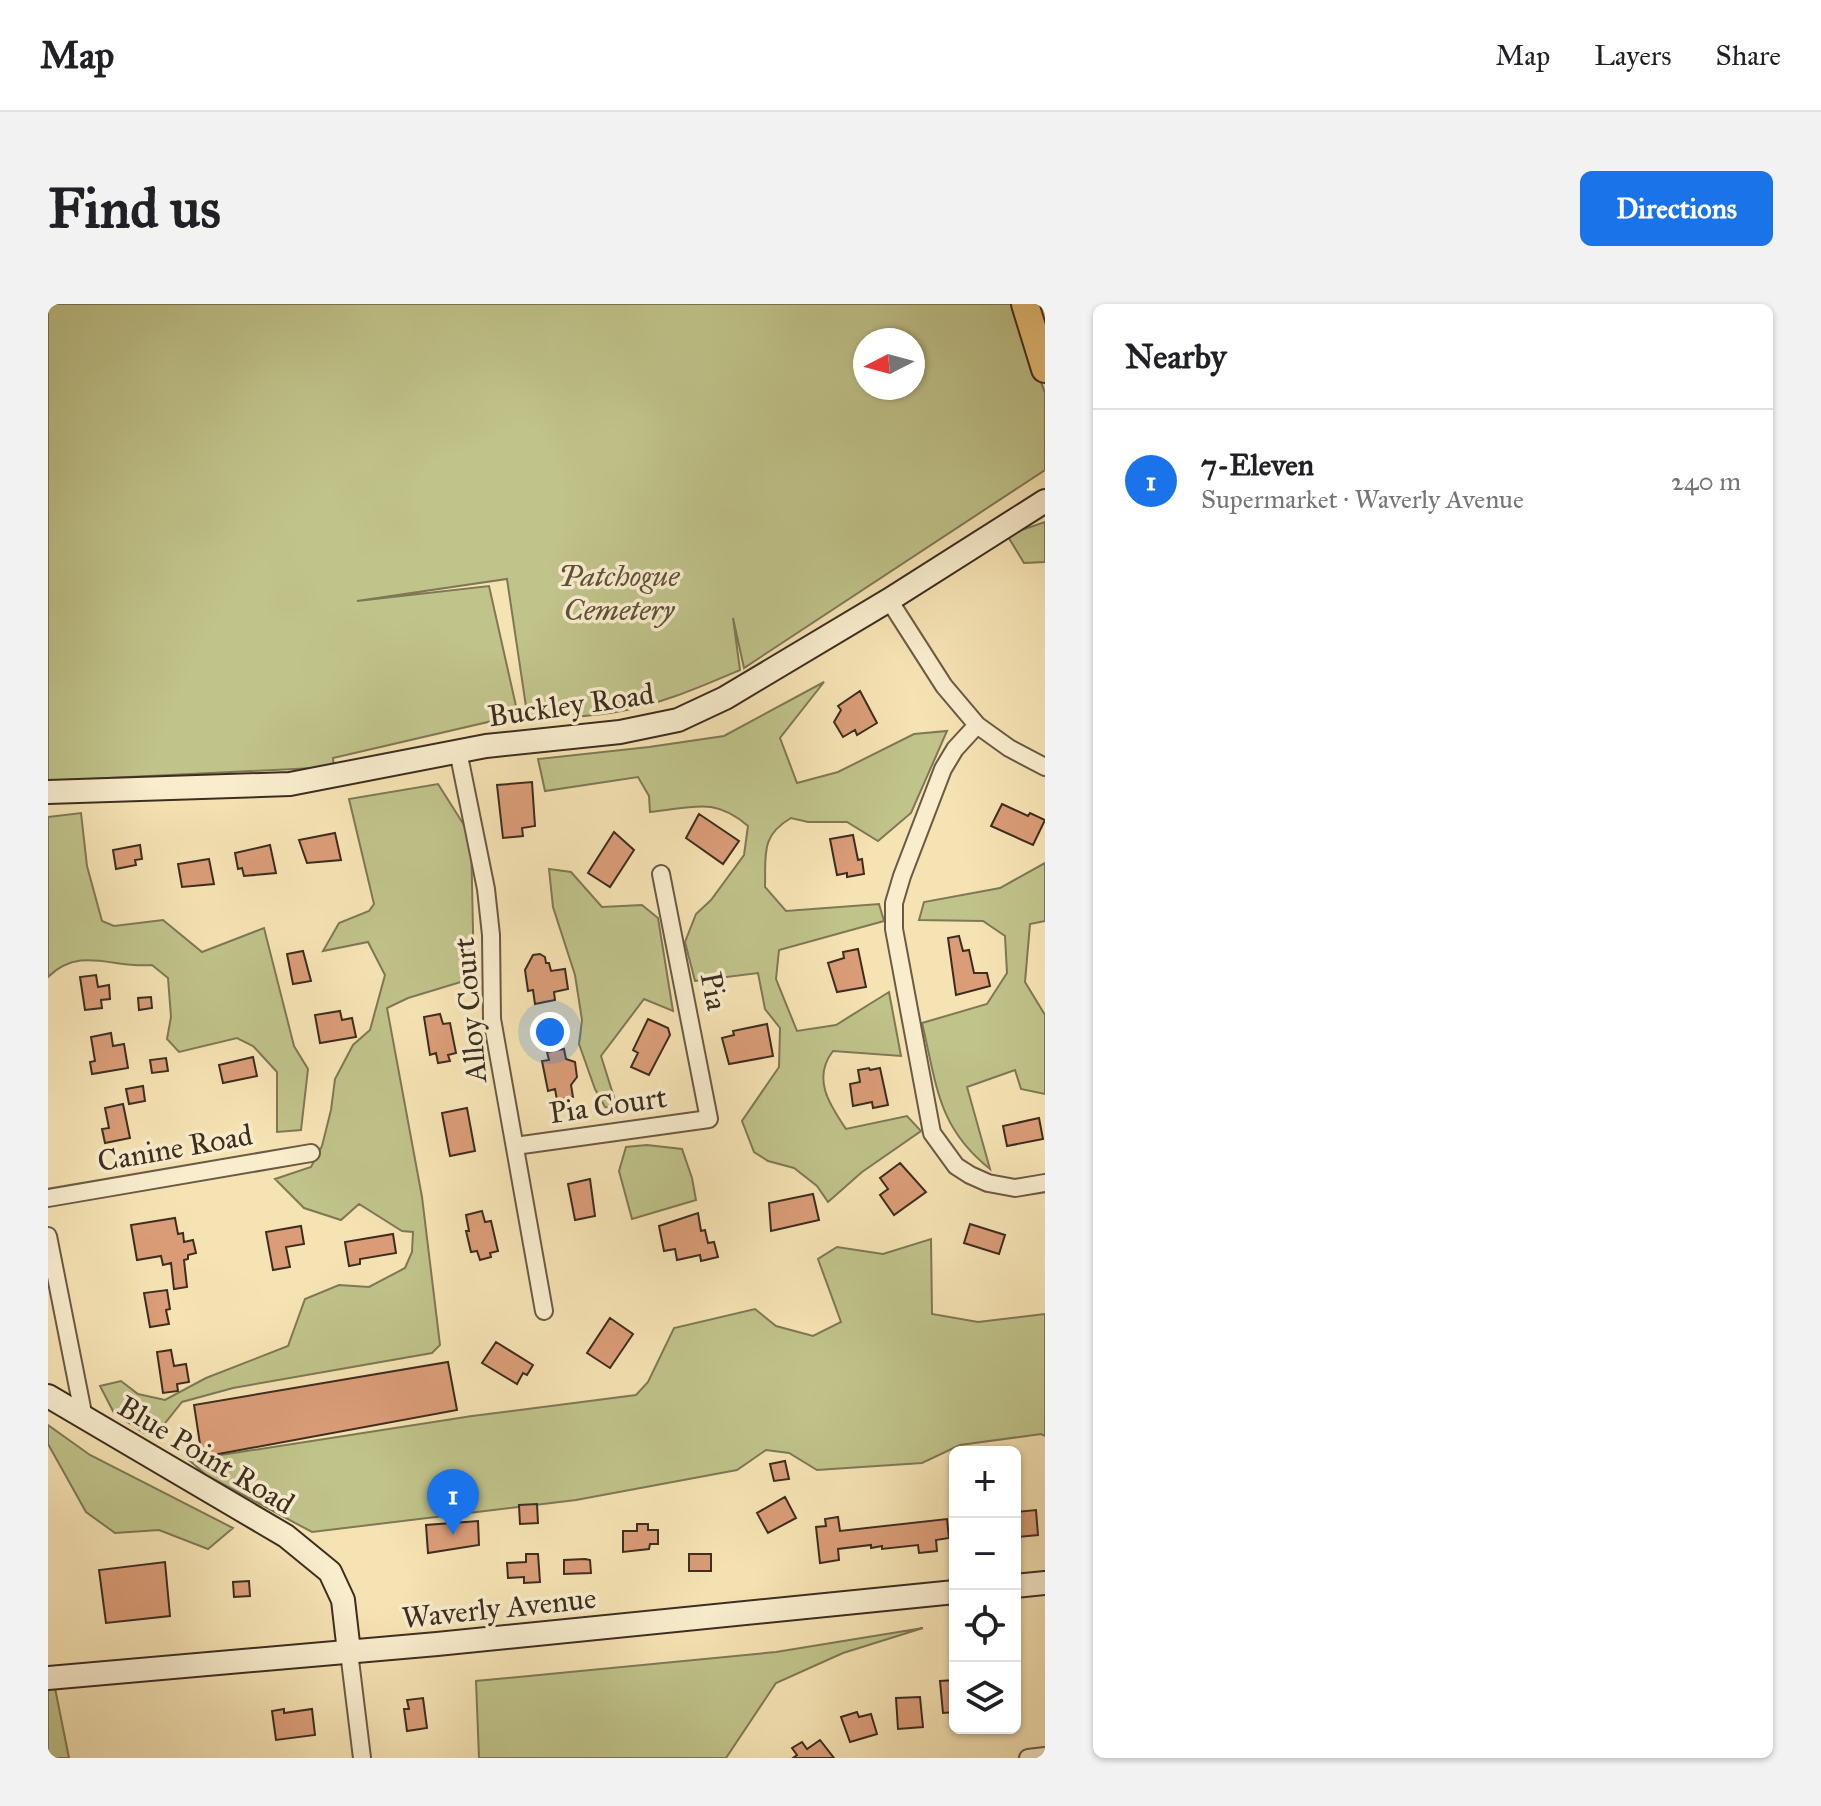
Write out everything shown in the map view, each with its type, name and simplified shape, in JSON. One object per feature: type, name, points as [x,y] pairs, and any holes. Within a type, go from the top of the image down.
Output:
[{"type":"main road","points":[[1025,304],[1045,369]]},
{"type":"street","name":"Buckley Road","points":[[48,792],[290,784],[359,773],[458,751],[642,729],[678,720],[725,698],[889,600],[1045,501]]},
{"type":"street","points":[[889,600],[944,686],[977,725],[1009,748],[1045,767]]},
{"type":"street","points":[[977,725],[955,749],[943,769],[902,876],[894,903],[894,929],[932,1133],[956,1166],[979,1179],[1015,1188],[1045,1183]]},
{"type":"street","name":"Alloy Court","points":[[458,751],[486,889],[491,935],[492,1019],[544,1311]]},
{"type":"street","name":"Pia","points":[[661,874],[709,1119]]},
{"type":"street","name":"Pia Court","points":[[515,1146],[709,1119]]},
{"type":"street","name":"Canine Road","points":[[48,1198],[311,1153]]},
{"type":"street","points":[[48,1236],[84,1418]]},
{"type":"street","name":"Blue Point Road","points":[[48,1396],[286,1536],[330,1572],[343,1600],[349,1652]]},
{"type":"street","points":[[1021,1585],[1045,1583]]},
{"type":"street","name":"Waverly Avenue","points":[[48,1678],[349,1652],[949,1593]]},
{"type":"street","points":[[349,1652],[362,1758]]},
{"type":"street","points":[[1028,1758],[1045,1756]]},
{"type":"green space","name":"Patchogue Cemetery","points":[[48,304],[1012,304],[1045,393],[1045,470],[744,668],[733,618],[740,670],[679,695],[632,709],[528,720],[507,579],[357,601],[489,586],[518,715],[333,758],[334,767],[48,781]]},
{"type":"green space","points":[[1045,522],[1045,562],[1024,563],[1007,535]]},
{"type":"green space","points":[[824,682],[780,738],[797,783],[838,772],[914,734],[947,731],[911,813],[878,841],[847,822],[808,822],[791,818],[769,839],[765,856],[765,887],[786,911],[879,904],[884,921],[779,950],[776,979],[797,1031],[836,1025],[889,992],[901,1056],[833,1051],[824,1071],[825,1091],[846,1129],[907,1116],[921,1131],[862,1172],[828,1202],[817,1186],[794,1168],[768,1161],[754,1152],[742,1121],[779,1067],[780,1028],[765,1009],[758,973],[695,981],[685,942],[696,914],[711,900],[744,855],[748,826],[713,807],[650,812],[649,796],[638,777],[545,791],[538,759],[724,736]]},
{"type":"green space","points":[[438,784],[471,836],[474,978],[408,998],[387,1008],[422,1197],[440,1345],[432,1353],[233,1388],[182,1402],[162,1427],[144,1433],[114,1413],[100,1386],[121,1381],[138,1394],[165,1400],[206,1378],[288,1346],[305,1299],[339,1285],[369,1287],[405,1268],[412,1252],[413,1232],[402,1231],[359,1204],[341,1220],[304,1208],[275,1179],[311,1167],[322,1146],[335,1079],[353,1045],[370,1030],[385,975],[368,942],[323,951],[339,923],[369,911],[374,904],[349,799]]},
{"type":"green space","points":[[81,813],[87,866],[102,921],[114,926],[163,920],[202,952],[264,928],[294,1046],[308,1069],[301,1130],[277,1132],[277,1072],[253,1046],[237,1038],[179,1052],[167,1039],[171,1017],[168,978],[152,965],[85,960],[60,967],[48,977],[48,817]]},
{"type":"green space","points":[[1045,863],[1045,921],[1030,924],[1025,982],[1045,1015],[1045,1094],[1021,1089],[1015,1070],[967,1087],[990,1169],[972,1153],[949,1121],[936,1085],[922,1023],[987,1004],[1007,973],[1005,936],[983,921],[919,920],[924,902],[1000,888]]},
{"type":"green space","points":[[549,869],[571,872],[602,907],[642,905],[658,918],[673,1011],[644,999],[601,1056],[618,1110],[605,1107],[579,1044],[582,1020],[575,975],[553,907]]},
{"type":"green space","points":[[647,1145],[682,1149],[696,1200],[632,1219],[619,1171],[626,1147]]},
{"type":"green space","points":[[931,1239],[932,1314],[978,1322],[1045,1314],[1045,1436],[1041,1434],[949,1446],[949,1450],[922,1463],[817,1470],[789,1453],[766,1450],[737,1470],[576,1500],[312,1532],[206,1475],[189,1460],[472,1416],[636,1395],[648,1382],[674,1328],[755,1309],[776,1326],[813,1336],[841,1322],[818,1259],[837,1247],[883,1254]]},
{"type":"green space","points":[[48,1425],[90,1455],[233,1528],[208,1549],[159,1530],[115,1533],[86,1512],[48,1444]]},
{"type":"green space","points":[[923,1628],[843,1653],[776,1683],[726,1758],[479,1758],[476,1681],[776,1652]]},
{"type":"green space","points":[[48,1678],[53,1678],[69,1758],[48,1758]]},
{"type":"building","points":[[860,691],[877,723],[857,735],[855,730],[843,737],[834,722],[841,710],[838,706]]},
{"type":"building","points":[[532,782],[535,826],[522,828],[523,836],[503,838],[497,785]]},
{"type":"building","points":[[1002,804],[1045,820],[1033,845],[991,826]]},
{"type":"building","points":[[699,814],[739,841],[723,864],[686,838]]},
{"type":"building","points":[[614,832],[634,850],[610,887],[588,873]]},
{"type":"building","points":[[335,833],[341,860],[307,863],[299,840]]},
{"type":"building","points":[[853,835],[864,874],[837,875],[830,839]]},
{"type":"building","points":[[140,845],[142,859],[135,860],[136,865],[116,869],[113,850]]},
{"type":"building","points":[[270,845],[276,873],[244,876],[242,868],[238,869],[235,853]]},
{"type":"building","points":[[209,859],[214,884],[182,887],[178,864]]},
{"type":"building","points":[[959,936],[963,951],[969,950],[974,973],[987,973],[990,986],[956,995],[948,938]]},
{"type":"building","points":[[858,949],[866,987],[837,992],[828,963],[844,958],[843,952]]},
{"type":"building","points":[[303,951],[311,981],[293,984],[287,954]]},
{"type":"building","points":[[540,954],[549,963],[551,971],[565,969],[568,989],[554,992],[555,1000],[535,1004],[533,990],[528,991],[525,970],[533,955]]},
{"type":"building","points":[[96,975],[98,987],[109,985],[110,999],[101,1000],[102,1008],[85,1010],[80,977]]},
{"type":"building","points":[[151,997],[152,1008],[139,1010],[138,998]]},
{"type":"building","points":[[340,1011],[342,1020],[352,1018],[356,1037],[320,1043],[315,1015]]},
{"type":"building","points":[[440,1014],[443,1024],[450,1023],[456,1053],[448,1055],[450,1061],[438,1063],[436,1053],[430,1055],[424,1017]]},
{"type":"building","points":[[648,1019],[668,1028],[670,1035],[649,1075],[631,1067],[638,1053],[633,1050]]},
{"type":"building","points":[[767,1024],[773,1056],[729,1064],[722,1038],[734,1035],[733,1031]]},
{"type":"building","points":[[111,1033],[113,1046],[124,1044],[128,1068],[92,1074],[90,1062],[95,1061],[91,1037]]},
{"type":"building","points":[[564,1049],[566,1059],[575,1062],[577,1077],[571,1085],[573,1097],[557,1100],[555,1089],[548,1091],[542,1061],[549,1060],[547,1052]]},
{"type":"building","points":[[253,1057],[257,1076],[223,1083],[219,1065]]},
{"type":"building","points":[[166,1058],[168,1071],[152,1073],[150,1060]]},
{"type":"building","points":[[880,1068],[888,1105],[873,1108],[872,1102],[853,1106],[850,1084],[860,1082],[858,1070]]},
{"type":"building","points":[[143,1086],[145,1101],[129,1104],[126,1089]]},
{"type":"building","points":[[123,1104],[130,1138],[105,1143],[102,1129],[109,1128],[105,1108]]},
{"type":"building","points":[[467,1108],[475,1151],[450,1156],[442,1113]]},
{"type":"building","points":[[1039,1118],[1043,1139],[1007,1146],[1003,1126]]},
{"type":"building","points":[[900,1163],[926,1192],[894,1215],[880,1195],[888,1189],[880,1178]]},
{"type":"building","points":[[590,1179],[595,1216],[575,1220],[568,1184]]},
{"type":"building","points":[[813,1194],[819,1220],[771,1231],[769,1203]]},
{"type":"building","points":[[482,1211],[485,1222],[491,1221],[498,1251],[480,1260],[477,1251],[471,1252],[466,1215]]},
{"type":"building","points":[[698,1213],[701,1231],[705,1230],[708,1243],[714,1242],[718,1257],[701,1261],[700,1255],[677,1260],[675,1249],[664,1251],[659,1226]]},
{"type":"building","points":[[175,1218],[178,1234],[183,1233],[184,1242],[193,1240],[196,1253],[184,1260],[187,1287],[174,1289],[171,1263],[163,1265],[161,1256],[137,1260],[131,1225]]},
{"type":"building","points":[[970,1224],[1005,1235],[999,1254],[964,1243]]},
{"type":"building","points":[[301,1226],[304,1244],[286,1247],[290,1267],[273,1270],[266,1232]]},
{"type":"building","points":[[393,1234],[396,1253],[360,1259],[360,1264],[349,1266],[345,1242]]},
{"type":"building","points":[[167,1290],[169,1324],[150,1327],[144,1293]]},
{"type":"building","points":[[610,1318],[633,1334],[610,1368],[587,1353]]},
{"type":"building","points":[[496,1342],[533,1365],[527,1375],[523,1373],[517,1384],[482,1363]]},
{"type":"building","points":[[171,1350],[174,1366],[186,1364],[189,1382],[177,1384],[178,1391],[163,1393],[157,1352]]},
{"type":"building","points":[[448,1362],[457,1410],[202,1457],[194,1405]]},
{"type":"building","points":[[785,1461],[789,1479],[774,1481],[770,1464]]},
{"type":"building","points":[[785,1497],[796,1518],[768,1533],[757,1513]]},
{"type":"building","points":[[537,1504],[538,1523],[520,1524],[519,1505]]},
{"type":"building","points":[[1036,1510],[1038,1535],[1021,1537],[1021,1512]]},
{"type":"building","points":[[838,1517],[840,1531],[947,1519],[949,1538],[936,1540],[937,1551],[919,1553],[918,1545],[882,1549],[882,1546],[871,1548],[871,1545],[838,1549],[839,1560],[820,1563],[816,1527],[826,1526],[825,1519]]},
{"type":"building","points":[[478,1521],[479,1545],[428,1553],[426,1525]]},
{"type":"building","points":[[637,1524],[648,1524],[648,1530],[658,1530],[658,1544],[650,1544],[649,1549],[623,1552],[623,1531],[637,1531]]},
{"type":"building","points":[[526,1554],[538,1554],[540,1582],[524,1583],[524,1577],[508,1578],[507,1563],[526,1562]]},
{"type":"building","points":[[689,1554],[711,1554],[711,1571],[689,1571]]},
{"type":"building","points":[[564,1560],[590,1560],[591,1573],[564,1574]]},
{"type":"building","points":[[165,1562],[170,1616],[106,1623],[99,1570]]},
{"type":"building","points":[[249,1581],[250,1596],[234,1597],[233,1582]]},
{"type":"building","points":[[949,1680],[949,1712],[943,1713],[940,1681]]},
{"type":"building","points":[[920,1697],[923,1727],[898,1729],[896,1698]]},
{"type":"building","points":[[423,1698],[427,1728],[407,1731],[404,1709],[409,1709],[407,1700]]},
{"type":"building","points":[[284,1709],[284,1713],[312,1709],[315,1735],[276,1740],[272,1711]]},
{"type":"building","points":[[857,1712],[859,1717],[871,1714],[877,1734],[850,1742],[841,1717]]},
{"type":"building","points":[[820,1740],[834,1758],[793,1758],[797,1755],[792,1748],[802,1742],[807,1749]]},
{"type":"place","name":"7-Eleven","points":[[453,1535]]}]
